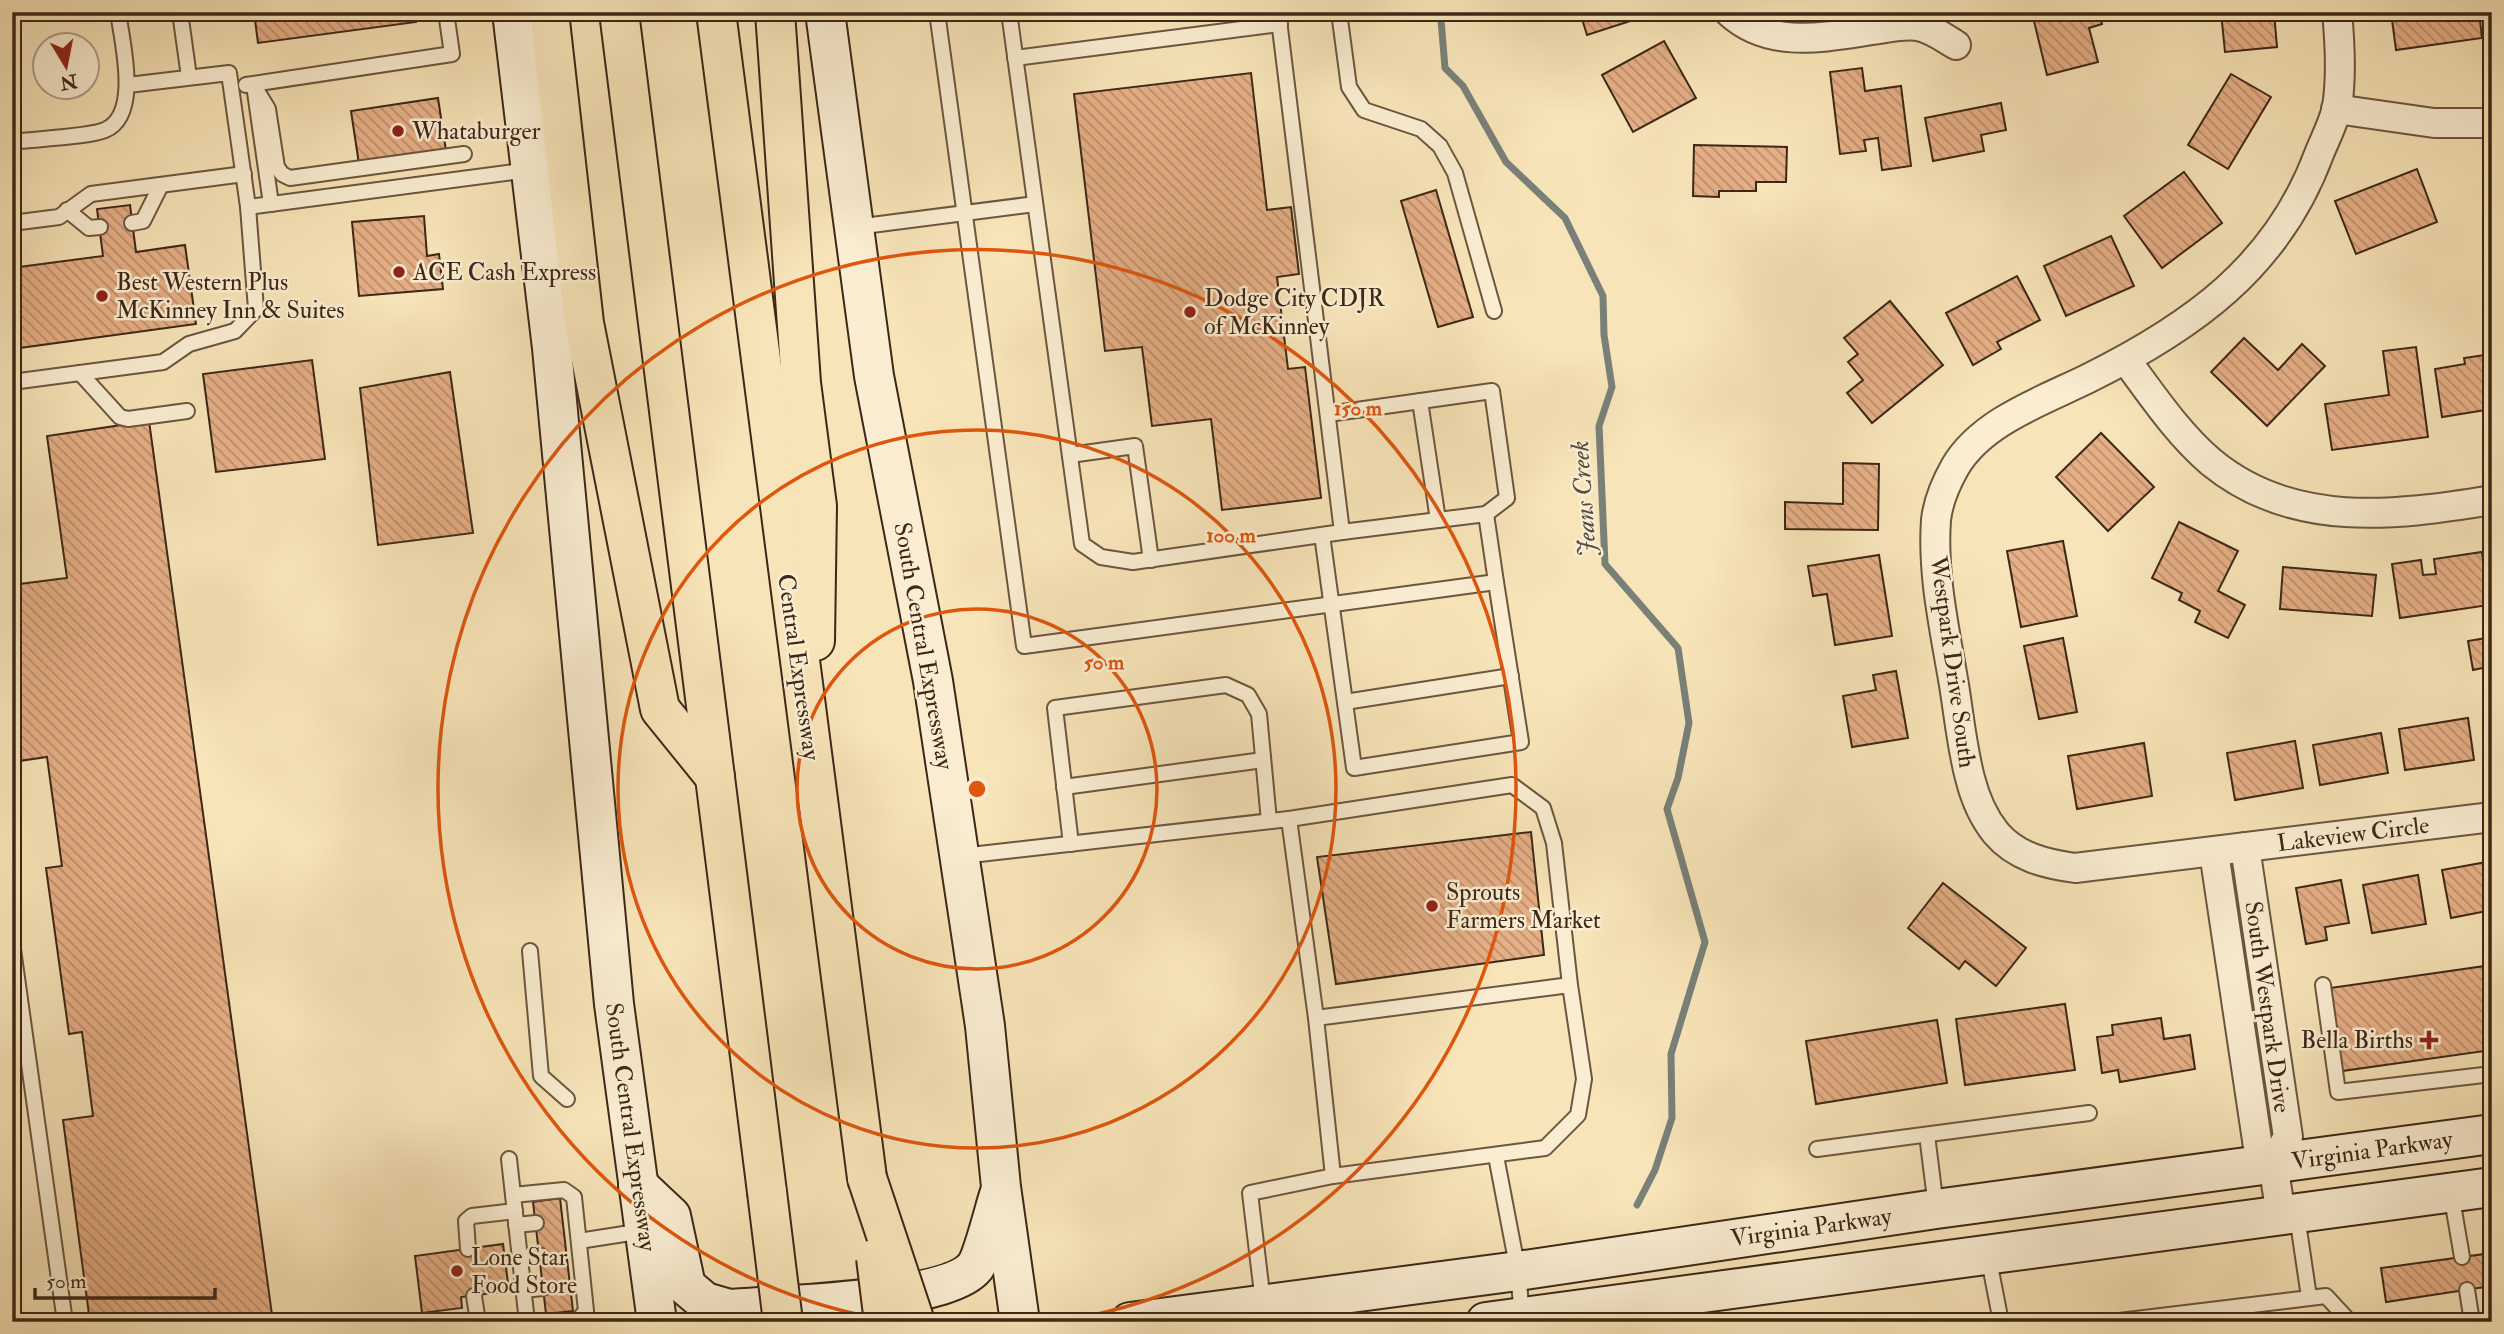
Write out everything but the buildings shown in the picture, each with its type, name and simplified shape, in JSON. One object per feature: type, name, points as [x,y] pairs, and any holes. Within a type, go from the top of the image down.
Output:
[{"type":"highway","points":[[549,12],[584,323],[660,709],[715,777]]},
{"type":"highway","points":[[619,12],[783,1322]]},
{"type":"highway","name":"Central Expressway","points":[[716,12],[884,1322]]},
{"type":"highway","points":[[775,12],[801,383],[817,506],[814,780]]},
{"type":"highway","points":[[867,1178],[915,1322]]},
{"type":"main road","name":"South Central Expressway","points":[[512,12],[552,348],[614,1004],[657,1322]]},
{"type":"main road","name":"South Central Expressway","points":[[825,12],[874,376],[933,681],[985,1026],[1001,1187],[1020,1322]]},
{"type":"main road","name":"Virginia Parkway","points":[[1130,1322],[1518,1271],[1936,1209],[2492,1134]]},
{"type":"main road","points":[[638,1185],[671,1216],[687,1286],[705,1301],[729,1309],[919,1292],[955,1280],[975,1266],[1001,1187]]},
{"type":"main road","name":"Virginia Parkway","points":[[1510,1320],[2492,1186]]},
{"type":"street","points":[[1729,12],[1753,29],[1785,38],[1812,38],[1908,25],[1931,30],[1956,45]]},
{"type":"street","name":"Westpark Drive South","points":[[2214,852],[2075,868],[2043,864],[2019,852],[1997,835],[1984,816],[1969,776],[1938,579],[1936,518],[1943,491],[1955,466],[1971,446],[2019,413],[2126,360],[2186,324],[2217,301],[2258,259],[2302,194],[2336,109],[2339,74],[2337,12]]},
{"type":"street","points":[[2336,109],[2434,123],[2492,123]]},
{"type":"street","points":[[2126,360],[2170,418],[2203,453],[2255,491],[2288,503],[2342,513],[2404,513],[2492,500]]},
{"type":"street","name":"Lakeview Circle","points":[[2214,852],[2492,817]]},
{"type":"street","name":"South Westpark Drive","points":[[2245,847],[2288,1137],[2273,1163]]},
{"type":"street","name":"South Westpark Drive","points":[[2214,852],[2258,1147],[2273,1163],[2288,1215]]},
{"type":"lane","points":[[12,142],[106,130],[121,116],[128,85],[118,12]]},
{"type":"lane","points":[[180,12],[189,77]]},
{"type":"lane","points":[[232,87],[452,54],[446,12]]},
{"type":"lane","points":[[937,12],[1024,646],[1496,582]]},
{"type":"lane","points":[[1009,12],[1082,544],[1101,557],[1133,562],[1486,514],[1507,498],[1492,391],[1328,414]]},
{"type":"lane","points":[[1339,12],[1349,87],[1364,110],[1421,130],[1440,146],[1455,173],[1494,311]]},
{"type":"lane","points":[[1015,58],[1279,18],[1342,532]]},
{"type":"lane","points":[[12,382],[163,362],[189,344],[226,336],[246,323],[256,309],[248,206],[229,73],[128,85]]},
{"type":"lane","points":[[254,85],[268,109],[278,167],[282,174],[290,178],[464,154]]},
{"type":"lane","points":[[254,85],[271,204]]},
{"type":"lane","points":[[248,206],[531,170]]},
{"type":"lane","points":[[12,223],[59,217],[91,194],[244,174]]},
{"type":"lane","points":[[132,223],[143,221],[161,185]]},
{"type":"lane","points":[[854,227],[1035,204]]},
{"type":"lane","points":[[68,210],[89,228],[100,227]]},
{"type":"lane","points":[[80,373],[120,417],[128,419],[187,411]]},
{"type":"lane","points":[[1419,401],[1438,520]]},
{"type":"lane","points":[[1070,456],[1135,446],[1151,560]]},
{"type":"lane","points":[[1322,535],[1354,768],[1521,742],[1486,514]]},
{"type":"lane","points":[[1345,702],[1511,676]]},
{"type":"lane","points":[[1071,844],[1055,708],[1226,685],[1248,695],[1259,714],[1269,821]]},
{"type":"lane","points":[[1064,787],[1263,760]]},
{"type":"lane","points":[[959,856],[1289,819],[1512,785],[1543,807],[1554,843],[1584,1079],[1578,1115],[1545,1148],[1333,1176],[1250,1193],[1264,1303]]},
{"type":"lane","points":[[1289,819],[1316,1018],[1333,1176]]},
{"type":"lane","points":[[12,942],[65,1322]]},
{"type":"lane","points":[[530,951],[541,1076],[567,1099]]},
{"type":"lane","points":[[1316,1018],[1570,985]]},
{"type":"lane","points":[[2323,985],[2338,1092],[2492,1074]]},
{"type":"lane","points":[[1817,1149],[2089,1113]]},
{"type":"lane","points":[[1927,1135],[1936,1209]]},
{"type":"lane","points":[[1496,1156],[1518,1271],[1510,1320]]},
{"type":"lane","points":[[509,1159],[527,1322]]},
{"type":"lane","points":[[513,1195],[565,1190],[574,1197],[569,1219],[575,1248],[576,1284],[586,1311],[577,1321],[569,1322]]},
{"type":"lane","points":[[2451,1192],[2462,1257]]},
{"type":"lane","points":[[2288,1215],[2309,1297]]},
{"type":"lane","points":[[468,1249],[466,1222],[472,1216],[515,1218],[536,1223]]},
{"type":"lane","points":[[575,1248],[645,1231]]},
{"type":"lane","points":[[520,1258],[539,1255]]},
{"type":"lane","points":[[1988,1255],[2001,1322]]},
{"type":"lane","points":[[523,1290],[543,1287]]},
{"type":"lane","points":[[2467,1290],[2472,1322]]},
{"type":"lane","points":[[474,1296],[478,1322]]},
{"type":"lane","points":[[2111,1322],[2326,1296],[2350,1322]]},
{"type":"lane","points":[[12,1320],[19,1322]]},
{"type":"lane","points":[[2486,1322],[2492,1321]]},
{"type":"waterway","name":"Jeans Creek","points":[[1448,12],[1441,20],[1445,68],[1463,86],[1506,162],[1565,218],[1603,296],[1604,335],[1612,387],[1599,426],[1605,564],[1678,648],[1689,723],[1678,778],[1667,809],[1705,942],[1671,1054],[1672,1118],[1655,1170],[1637,1205]]},
{"type":"place","name":"Whataburger","points":[[398,131]]},
{"type":"place","name":"ACE Cash Express","points":[[399,272]]},
{"type":"place","name":"Best Western Plus McKinney Inn & Suites","points":[[102,296]]},
{"type":"place","name":"Dodge City CDJR of McKinney","points":[[1190,312]]},
{"type":"place","name":"Sprouts Farmers Market","points":[[1432,906]]},
{"type":"place","name":"Bella Births","points":[[2429,1040]]},
{"type":"place","name":"Lone Star Food Store","points":[[457,1271]]}]
